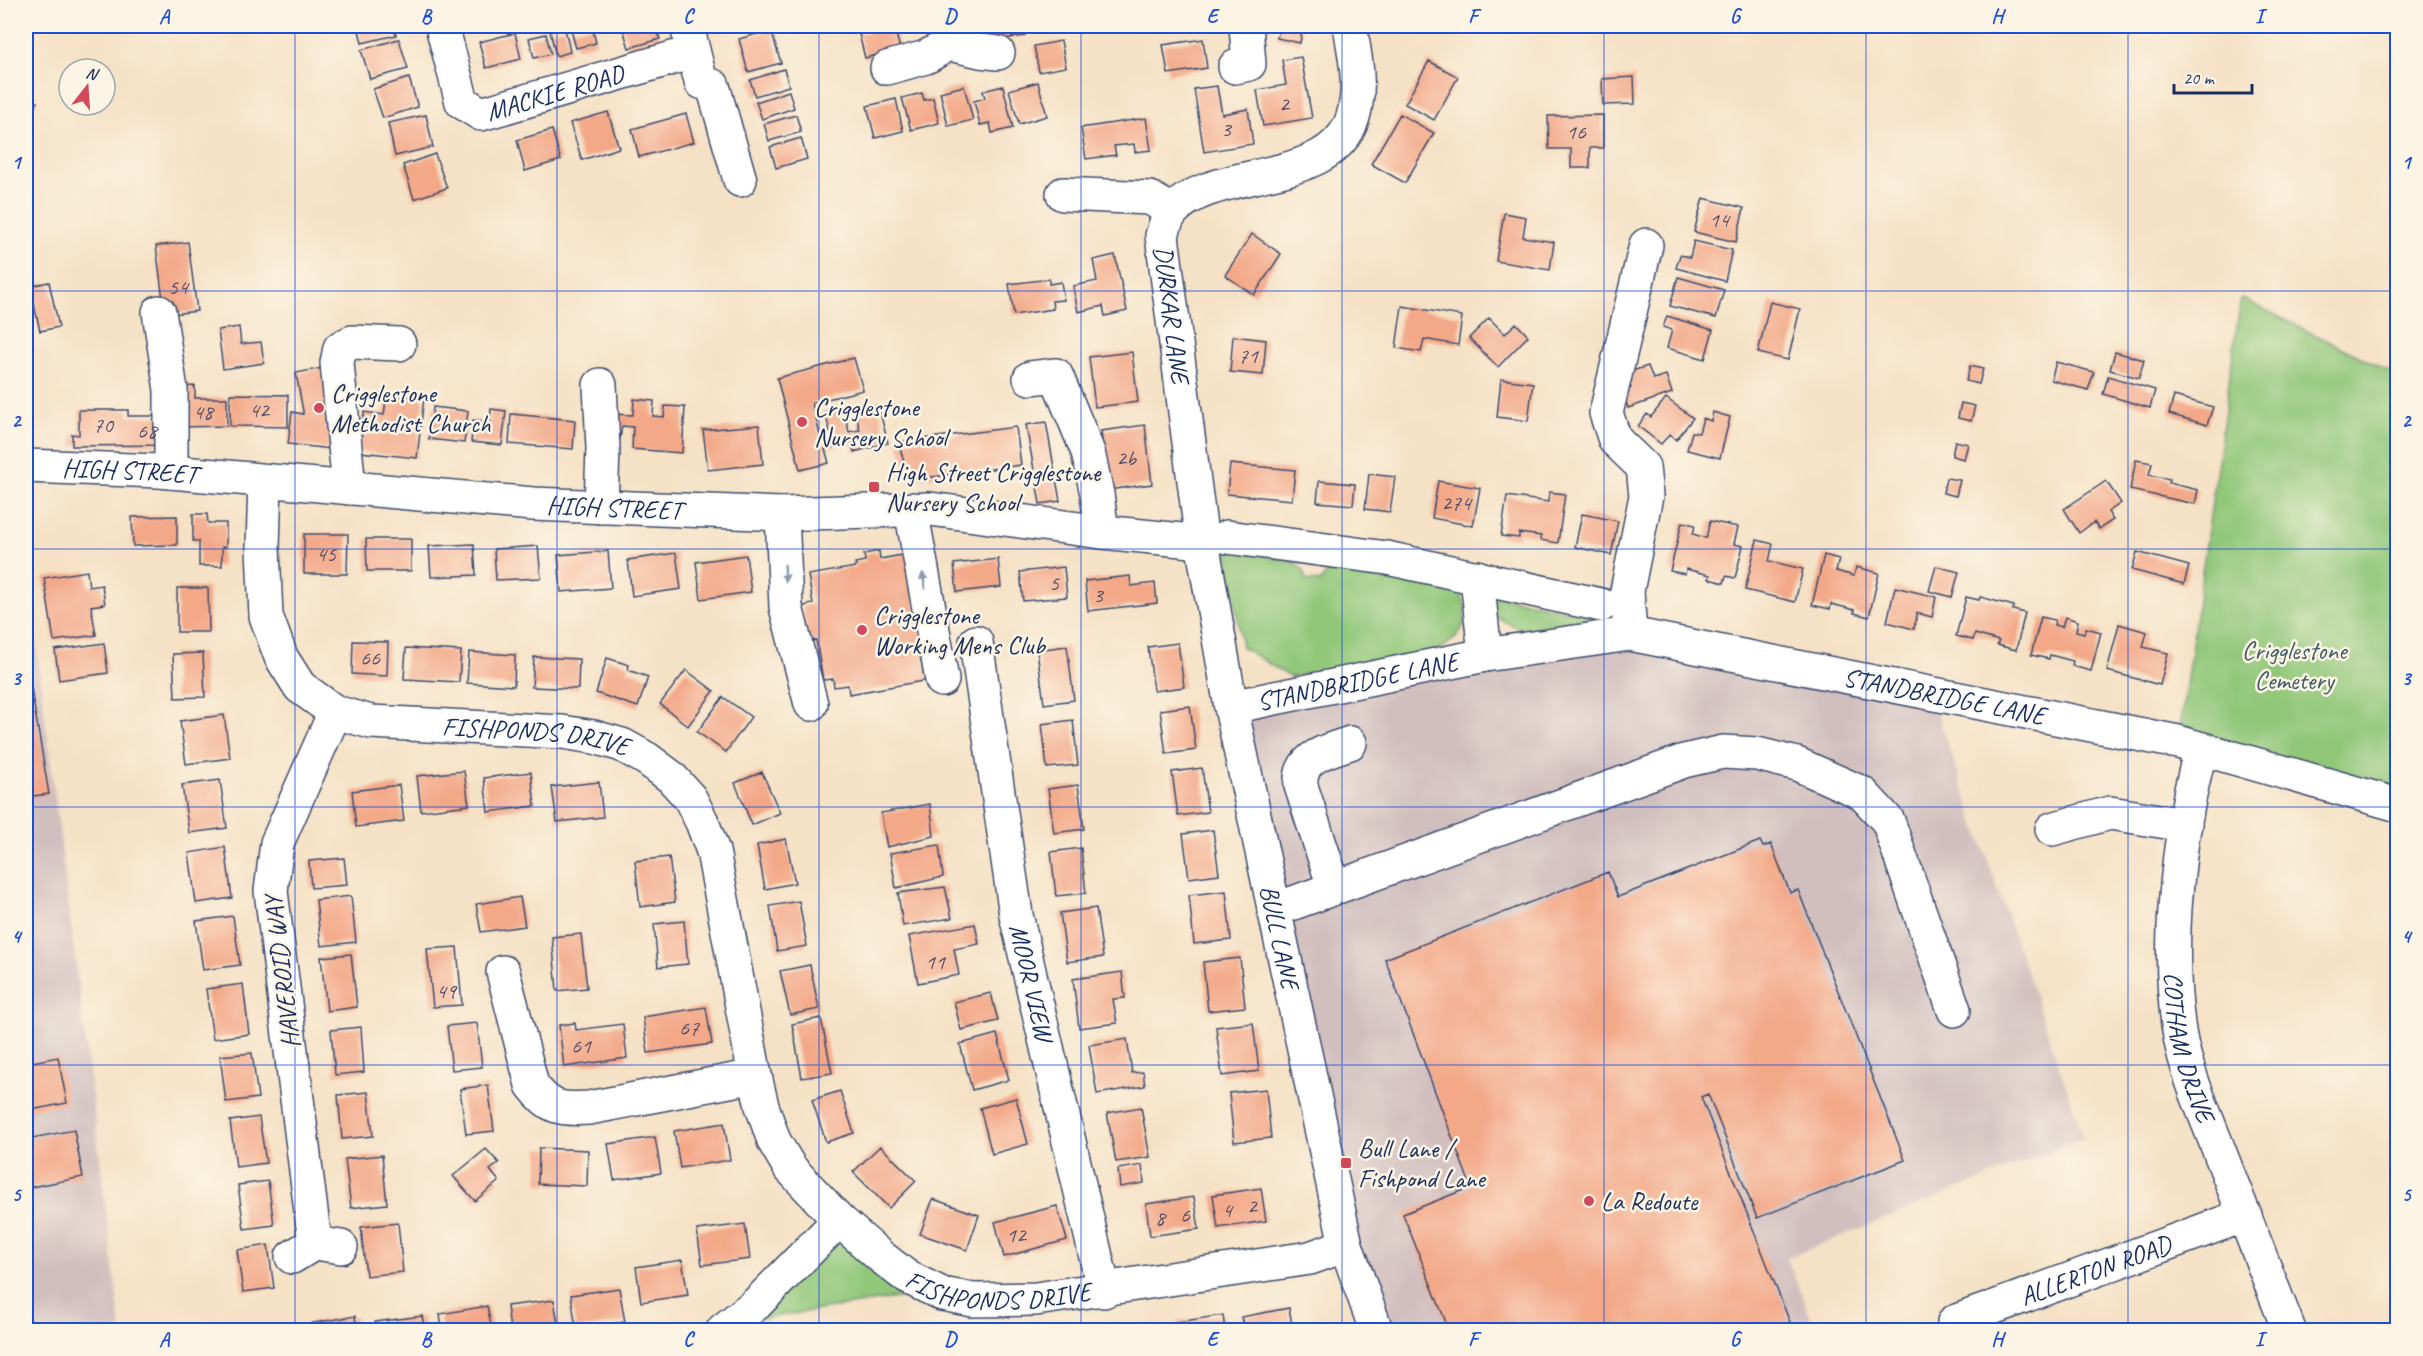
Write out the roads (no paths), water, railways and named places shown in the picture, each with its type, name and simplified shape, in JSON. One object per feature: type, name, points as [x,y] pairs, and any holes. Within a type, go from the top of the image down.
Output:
[{"type":"street","name":"MACKIE ROAD","points":[[442,26],[462,102],[481,114],[696,62]]},
{"type":"street","points":[[1235,67],[1249,64],[1245,26]]},
{"type":"street","name":"DURKAR LANE","points":[[1215,539],[1163,254],[1162,236],[1172,212],[1184,201],[1205,191],[1299,165],[1322,156],[1347,132],[1353,116],[1357,89],[1350,26]]},
{"type":"street","points":[[887,68],[926,57],[946,35],[998,53]]},
{"type":"street","points":[[696,62],[713,86],[740,180]]},
{"type":"street","points":[[1063,194],[1150,198],[1172,212]]},
{"type":"street","points":[[1630,634],[1627,591],[1646,496],[1643,467],[1615,440],[1606,413],[1636,339],[1646,245]]},
{"type":"street","points":[[159,312],[171,390],[171,472]]},
{"type":"street","points":[[349,488],[337,363],[340,348],[352,342],[399,344]]},
{"type":"street","points":[[1030,378],[1056,375],[1088,452],[1098,494],[1102,532]]},
{"type":"street","points":[[600,385],[603,448],[601,507]]},
{"type":"street","name":"HIGH STREET","points":[[26,466],[171,472],[533,504],[782,514],[930,509],[1102,532],[1215,539]]},
{"type":"street","name":"FISHPONDS DRIVE","points":[[265,481],[263,557],[266,616],[281,657],[300,687],[335,712],[371,722],[562,732],[594,737],[622,745],[647,759],[671,777],[690,798],[713,851],[755,1076],[774,1141],[790,1168],[839,1220],[907,1277],[942,1294],[973,1300],[1006,1301],[1104,1291],[1310,1258],[1346,1245]]},
{"type":"street","points":[[911,509],[942,680]]},
{"type":"street","points":[[782,514],[786,607],[812,704]]},
{"type":"street","points":[[1215,539],[1312,560],[1387,558],[1601,605]]},
{"type":"street","name":"BULL LANE","points":[[1215,539],[1231,707],[1346,1245],[1376,1330]]},
{"type":"street","name":"STANDBRIDGE LANE","points":[[1477,577],[1485,655]]},
{"type":"street","name":"STANDBRIDGE LANE","points":[[1231,707],[1485,655],[1630,634],[2178,742],[2397,805]]},
{"type":"street","name":"MOOR VIEW","points":[[987,659],[1016,915],[1104,1291]]},
{"type":"street","name":"HAVEROID WAY","points":[[316,1249],[271,891],[277,843],[335,712]]},
{"type":"street","points":[[1334,887],[1301,786],[1300,774],[1303,767],[1320,754],[1350,743]]},
{"type":"street","name":"COTHAM DRIVE","points":[[2201,749],[2188,793],[2176,904],[2174,986],[2181,1039],[2200,1099],[2289,1330]]},
{"type":"street","points":[[1274,910],[1684,761],[1723,752],[1757,754],[1797,764],[1862,793],[1888,820],[1953,1010]]},
{"type":"street","points":[[2052,829],[2110,813],[2185,825]]},
{"type":"street","points":[[502,969],[532,1085],[542,1098],[554,1107],[589,1108],[755,1076]]},
{"type":"street","name":"ALLERTON ROAD","points":[[1957,1330],[1954,1322],[2245,1215]]},
{"type":"street","points":[[723,1330],[757,1303],[839,1220]]},
{"type":"place","name":"Crigglestone Methodist Church","points":[[319,408]]},
{"type":"place","name":"Crigglestone Nursery School","points":[[802,422]]},
{"type":"place","name":"High Street Crigglestone Nursery School","points":[[874,487]]},
{"type":"place","name":"Crigglestone Working Mens Club","points":[[862,630]]},
{"type":"place","name":"Bull Lane / Fishpond Lane","points":[[1346,1163]]},
{"type":"place","name":"La Redoute","points":[[1589,1201]]},
{"type":"park label","name":"Crigglestone Cemetery","points":[[2294,665]]}]
